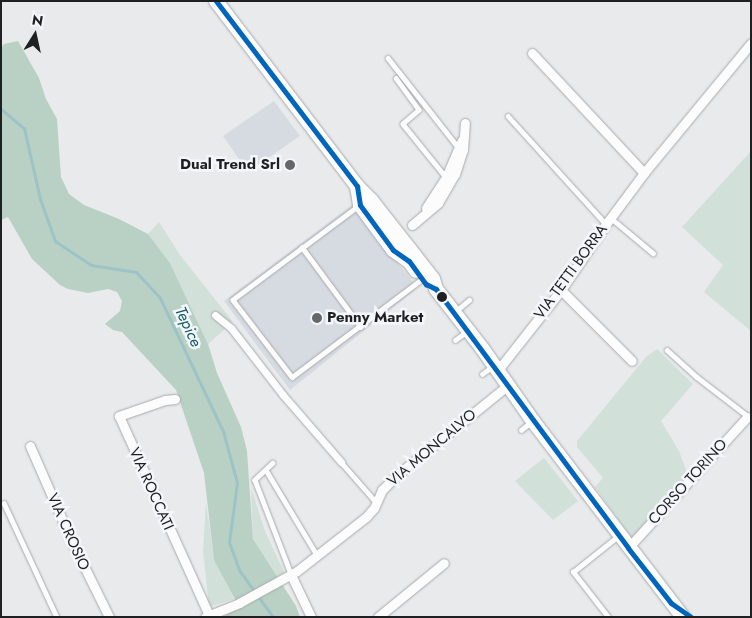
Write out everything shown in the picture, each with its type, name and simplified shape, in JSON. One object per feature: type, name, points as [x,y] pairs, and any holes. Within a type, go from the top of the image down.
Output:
[{"type":"main road","points":[[216,1],[357,186],[363,203],[433,279],[436,289]]},
{"type":"main road","points":[[401,246],[409,262],[422,279],[436,289],[468,330],[507,386],[628,548],[684,617]]},
{"type":"main road","points":[[671,603],[691,617]]},
{"type":"street","name":"VIA TETTI BORRA","points":[[496,368],[561,290],[608,221],[644,174],[751,43]]},
{"type":"street","points":[[532,53],[644,174]]},
{"type":"street","points":[[401,246],[412,225],[436,195],[446,177],[460,143],[465,123]]},
{"type":"street","points":[[412,225],[438,203],[446,190],[455,174],[463,150],[460,143]]},
{"type":"street","points":[[561,290],[632,361]]},
{"type":"street","points":[[215,315],[231,328],[283,395],[341,462]]},
{"type":"street","name":"VIA MONCALVO","points":[[207,616],[240,603],[289,577],[366,517],[377,503],[382,490],[397,475],[492,401],[507,386]]},
{"type":"street","name":"VIA ROCCATI","points":[[175,399],[166,400],[119,416],[207,616]]},
{"type":"street","name":"CORSO TORINO","points":[[628,548],[749,417]]},
{"type":"street","name":"VIA CROSIO","points":[[30,446],[72,542],[109,617]]},
{"type":"street","points":[[378,617],[444,563]]},
{"type":"street","points":[[289,577],[311,617]]},
{"type":"lane","points":[[388,58],[460,143]]},
{"type":"lane","points":[[396,78],[420,110],[403,124],[446,177]]},
{"type":"lane","points":[[508,116],[608,221],[653,254]]},
{"type":"lane","points":[[363,203],[233,300],[292,377],[361,327],[422,279]]},
{"type":"lane","points":[[302,247],[361,327]]},
{"type":"lane","points":[[454,312],[469,300]]},
{"type":"lane","points":[[455,340],[468,330]]},
{"type":"lane","points":[[667,350],[749,417]]},
{"type":"lane","points":[[482,374],[496,368]]},
{"type":"lane","points":[[521,430],[533,421]]},
{"type":"lane","points":[[341,462],[377,503]]},
{"type":"lane","points":[[273,463],[255,480],[289,577]]},
{"type":"lane","points":[[266,470],[317,555]]},
{"type":"lane","points":[[4,502],[58,617]]},
{"type":"lane","points":[[608,617],[573,572],[619,535]]},
{"type":"shaded area","points":[[274,101],[300,136],[248,172],[223,136]]},
{"type":"shaded area","points":[[751,151],[751,331],[704,292],[723,265],[682,227]]},
{"type":"shaded area","points":[[352,205],[413,282],[415,290],[290,390],[224,301]]},
{"type":"shaded area","points":[[159,222],[180,255],[233,322],[208,344],[170,263],[148,234]]},
{"type":"shaded area","points":[[657,349],[693,384],[661,421],[679,451],[686,470],[679,487],[632,538],[595,487],[603,478],[577,447],[577,441],[646,357]]},
{"type":"shaded area","points":[[544,458],[578,501],[553,520],[515,481]]},
{"type":"shaded area","points":[[251,488],[265,531],[285,574],[278,578],[253,539]]},
{"type":"shaded area","points":[[206,503],[214,558],[234,599],[209,607],[203,551]]},
{"type":"green space","points":[[18,41],[39,78],[46,99],[57,119],[61,177],[69,194],[84,205],[119,219],[148,234],[170,263],[208,344],[217,373],[241,427],[247,451],[253,539],[296,606],[300,617],[223,617],[239,607],[214,560],[204,473],[176,390],[122,332],[113,330],[105,324],[120,311],[122,301],[117,292],[108,289],[88,293],[68,289],[60,285],[32,259],[8,217],[1,220],[1,48],[4,44]]},
{"type":"waterway","name":"Tepice","points":[[1,109],[24,128],[40,199],[55,241],[91,265],[136,272],[160,298],[223,431],[237,483],[229,542],[239,570],[273,617]]},
{"type":"transit line","points":[[216,1],[357,186],[360,205],[393,250],[409,261],[426,284],[436,289],[628,548],[671,603],[691,617]]},
{"type":"place","name":"Dual Trend Srl","points":[[290,165]]},
{"type":"place","name":"Penny Market","points":[[317,318]]}]
